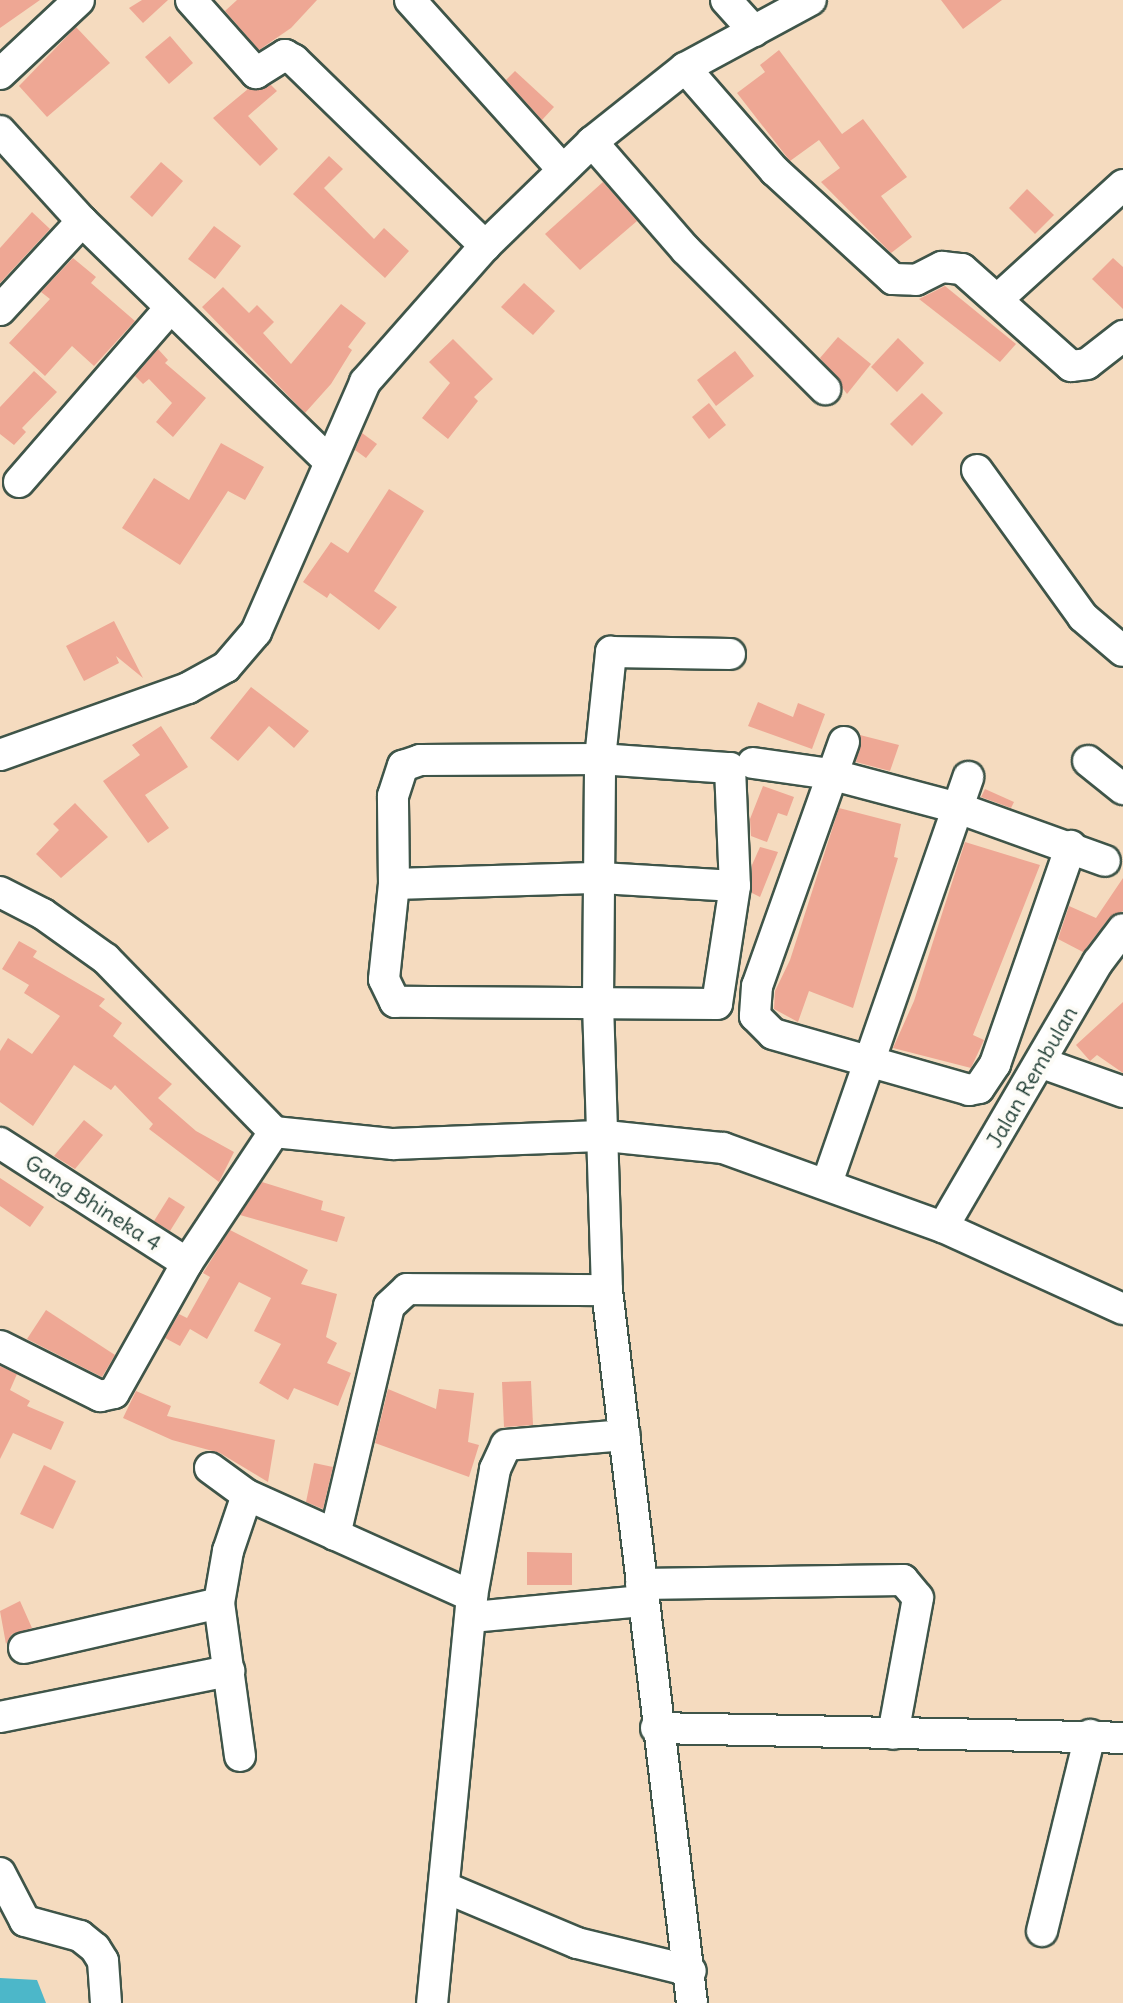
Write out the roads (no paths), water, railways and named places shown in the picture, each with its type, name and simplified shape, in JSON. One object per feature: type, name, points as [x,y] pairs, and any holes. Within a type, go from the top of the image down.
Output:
[{"type":"street","points":[[0,74],[79,0]]},
{"type":"street","points":[[191,0],[256,73],[285,55],[294,60],[485,246]]},
{"type":"street","points":[[410,0],[562,169]]},
{"type":"street","points":[[726,0],[754,31]]},
{"type":"street","points":[[0,755],[188,688],[226,667],[256,632],[328,460],[365,382],[485,246],[592,142],[685,68],[811,0]]},
{"type":"street","points":[[685,68],[775,171],[884,273],[916,280],[953,266],[999,298],[1071,366],[1087,364],[1123,336]]},
{"type":"street","points":[[0,131],[82,221],[328,460]]},
{"type":"street","points":[[592,142],[686,250],[825,389]]},
{"type":"street","points":[[999,298],[1123,185]]},
{"type":"street","points":[[0,310],[82,221]]},
{"type":"street","points":[[19,482],[170,308]]},
{"type":"street","points":[[977,470],[1083,617],[1123,651]]},
{"type":"street","points":[[692,2003],[691,1971],[656,1728],[607,1290],[606,1136],[598,1000],[600,759],[611,652],[730,654]]},
{"type":"street","points":[[844,742],[830,774],[753,1003],[761,1027],[773,1034],[872,1059],[969,1090],[988,1080],[1071,846]]},
{"type":"street","points":[[600,759],[730,768],[735,886],[717,1004],[598,1000],[395,1002],[384,979],[394,884],[393,796],[403,766],[420,760],[600,759]]},
{"type":"street","points":[[1088,761],[1123,789]]},
{"type":"street","points":[[753,763],[830,774],[958,808],[1071,846],[1105,861]]},
{"type":"street","points":[[827,1183],[968,777]]},
{"type":"street","points":[[394,884],[601,878],[735,886]]},
{"type":"street","points":[[2,898],[106,959],[274,1132],[414,1144],[606,1136],[723,1148],[943,1227],[1123,1309]]},
{"type":"street","name":"Jalan Rembulan","points":[[943,1227],[1042,1063],[1098,962],[1123,929]]},
{"type":"street","points":[[1042,1063],[1123,1092]]},
{"type":"street","points":[[0,1346],[100,1396],[114,1393],[187,1263],[274,1132]]},
{"type":"street","name":"Gang Bhineka 4","points":[[0,1143],[187,1263]]},
{"type":"street","points":[[335,1535],[389,1306],[407,1289],[607,1290]]},
{"type":"street","points":[[432,2003],[472,1607],[495,1469],[506,1445],[625,1435]]},
{"type":"street","points":[[210,1468],[247,1495],[335,1535],[472,1607],[642,1593],[903,1580],[918,1598],[893,1734]]},
{"type":"street","points":[[240,1756],[219,1603],[228,1551],[247,1495]]},
{"type":"street","points":[[24,1648],[219,1603]]},
{"type":"street","points":[[0,1717],[229,1671]]},
{"type":"street","points":[[656,1728],[1123,1738]]},
{"type":"street","points":[[1042,1931],[1090,1735]]},
{"type":"street","points":[[0,1873],[25,1921],[80,1936],[95,1948],[103,1961],[106,2003]]},
{"type":"street","points":[[444,1887],[577,1943],[691,1971]]},
{"type":"water","points":[[0,1978],[37,1980],[46,2003],[0,2003]]}]
